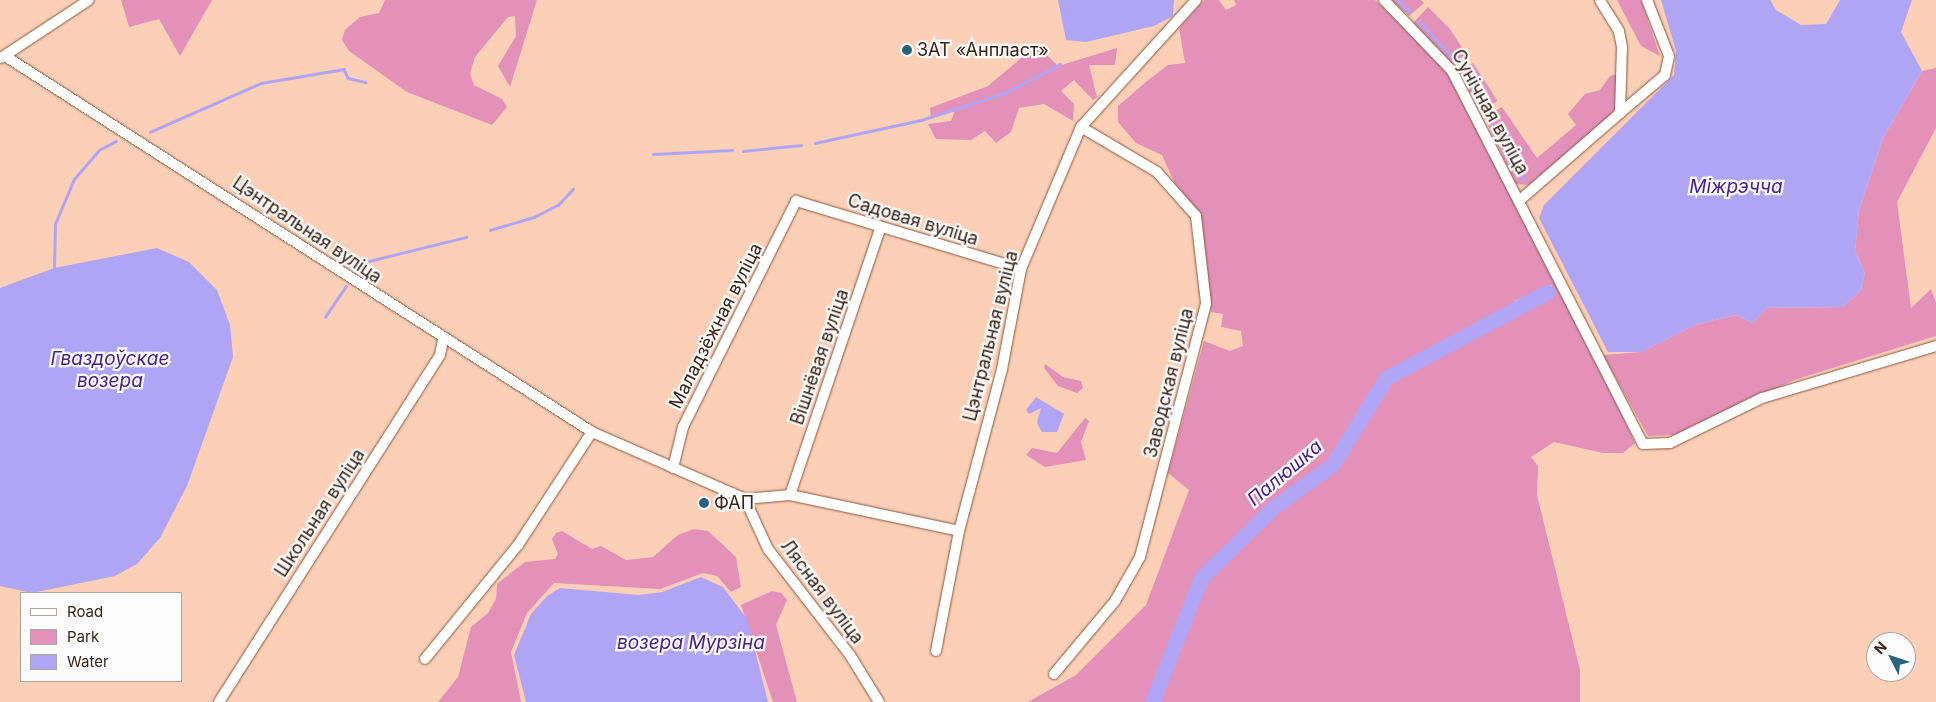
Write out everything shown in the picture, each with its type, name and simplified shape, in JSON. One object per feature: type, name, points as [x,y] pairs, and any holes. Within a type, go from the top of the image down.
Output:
[{"type":"street","name":"Цэнтральная вуліца","points":[[89,0],[2,57],[443,340],[592,432],[745,499],[790,495],[959,531]]},
{"type":"street","name":"Цэнтральная вуліца","points":[[936,651],[959,531],[1002,369],[1021,269],[1081,127],[1196,0]]},
{"type":"street","name":"Сунічная вуліца","points":[[1384,0],[1452,71],[1644,444],[1670,443],[1762,398],[1936,346]]},
{"type":"street","points":[[1600,0],[1619,31],[1622,47],[1620,113]]},
{"type":"street","points":[[1520,200],[1664,75],[1669,56],[1647,0]]},
{"type":"street","name":"Заводская вуліца","points":[[1054,674],[1115,601],[1140,556],[1206,303],[1196,216],[1157,172],[1081,127]]},
{"type":"street","name":"Садовая вуліца","points":[[796,201],[880,229],[1021,269]]},
{"type":"street","name":"Маладзёжная вуліца","points":[[673,468],[683,427],[796,201]]},
{"type":"street","name":"Вішнёвая вуліца","points":[[790,495],[880,229]]},
{"type":"street","name":"Школьная вуліца","points":[[219,702],[440,355],[443,340]]},
{"type":"street","points":[[425,659],[518,545],[592,432]]},
{"type":"street","name":"Лясная вуліца","points":[[745,499],[768,549],[850,655],[879,702]]},
{"type":"green space","points":[[121,0],[212,0],[180,56],[159,19],[129,27]]},
{"type":"green space","points":[[385,0],[537,0],[510,87],[498,66],[516,36],[515,16],[508,17],[475,57],[470,74],[474,85],[502,99],[507,107],[492,125],[407,92],[349,51],[342,40],[345,30],[360,17],[379,13]]},
{"type":"green space","points":[[1204,0],[1219,0],[1226,10],[1236,5],[1234,0],[1375,0],[1444,66],[1563,291],[1635,443],[1623,453],[1603,453],[1554,442],[1531,457],[1538,466],[1537,495],[1580,670],[1580,702],[1028,702],[1076,675],[1146,605],[1189,490],[1168,473],[1204,341],[1230,351],[1243,346],[1241,331],[1221,327],[1223,314],[1211,312],[1200,214],[1175,184],[1162,155],[1136,143],[1118,122],[1118,106],[1168,65],[1185,63],[1179,28]],"holes":[[[1551,285],[1555,292],[1520,313],[1515,301]]]},
{"type":"green space","points":[[1390,0],[1421,0],[1424,3],[1409,16]]},
{"type":"green space","points":[[1617,0],[1641,0],[1660,56],[1641,46]]},
{"type":"green space","points":[[1428,7],[1450,29],[1468,57],[1452,64],[1413,23]]},
{"type":"green space","points":[[1033,48],[1043,51],[1058,66],[1117,48],[1115,65],[1089,65],[1097,97],[1093,100],[1074,80],[1061,91],[1074,104],[1073,121],[1044,104],[1019,108],[1011,132],[996,143],[985,131],[971,140],[936,139],[928,124],[951,121],[954,113],[952,109],[931,118],[930,108],[988,86]]},
{"type":"green space","points":[[1473,63],[1498,101],[1482,111],[1457,73]]},
{"type":"green space","points":[[1936,68],[1936,128],[1897,202],[1911,308],[1931,289],[1936,303],[1936,336],[1794,380],[1675,435],[1648,436],[1603,355],[1641,352],[1695,325],[1736,315],[1753,323],[1767,308],[1843,307],[1861,290],[1865,273],[1855,251],[1859,210],[1883,138],[1922,71]]},
{"type":"green space","points":[[1617,74],[1615,108],[1608,119],[1529,185],[1516,184],[1484,117],[1502,107],[1537,158],[1576,125],[1568,114],[1585,94],[1600,90],[1610,76]]},
{"type":"green space","points":[[1045,364],[1063,377],[1081,381],[1083,388],[1077,393],[1058,386],[1044,368]]},
{"type":"green space","points":[[1085,418],[1089,421],[1081,442],[1086,460],[1045,467],[1026,455],[1032,448],[1057,453]]},
{"type":"green space","points":[[694,529],[708,531],[736,557],[741,587],[731,592],[717,576],[703,573],[660,589],[554,583],[527,613],[511,652],[521,702],[438,702],[458,677],[471,627],[488,613],[496,599],[497,584],[525,562],[555,559],[558,554],[552,539],[556,533],[562,531],[592,549],[601,546],[626,560],[653,557],[678,535]]},
{"type":"green space","points":[[772,591],[781,593],[787,600],[776,625],[797,702],[773,702],[741,605]]},
{"type":"water","points":[[1058,0],[1174,0],[1173,16],[1154,26],[1086,42],[1066,40]]},
{"type":"water","name":"Міжрэчча","points":[[1661,0],[1770,0],[1776,10],[1801,25],[1826,24],[1840,0],[1912,0],[1901,32],[1922,71],[1883,138],[1859,210],[1855,251],[1865,273],[1861,290],[1843,307],[1767,308],[1753,323],[1736,315],[1695,325],[1641,352],[1608,352],[1539,218],[1544,205],[1674,75],[1676,51]]},
{"type":"water","name":"Гваздоўскае возера","points":[[157,248],[189,262],[217,290],[230,325],[233,357],[187,486],[160,538],[137,564],[115,576],[37,592],[27,592],[0,586],[0,288],[54,268]]},
{"type":"water","points":[[1540,288],[1549,295],[1546,300],[1531,307],[1523,302],[1526,295]]},
{"type":"water","points":[[1036,397],[1064,414],[1057,432],[1042,432],[1037,423],[1041,408],[1029,414],[1026,410]]},
{"type":"water","name":"возера Мурзіна","points":[[701,577],[723,587],[747,619],[768,702],[526,702],[514,655],[531,614],[547,596],[560,588],[639,595],[662,592]]},
{"type":"waterway","points":[[1398,0],[1410,12]]},
{"type":"waterway","points":[[1419,21],[1456,61]]},
{"type":"waterway","points":[[815,143],[921,120],[1005,93],[1060,64]]},
{"type":"waterway","points":[[150,132],[261,83],[344,69],[348,78],[366,82]]},
{"type":"waterway","points":[[1463,71],[1483,109]]},
{"type":"waterway","points":[[1488,118],[1524,180]]},
{"type":"waterway","points":[[54,268],[55,224],[74,179],[99,150],[116,141]]},
{"type":"waterway","points":[[743,151],[801,145]]},
{"type":"waterway","points":[[653,154],[732,150]]},
{"type":"waterway","points":[[490,230],[534,217],[558,205],[573,189]]},
{"type":"waterway","points":[[369,261],[466,237]]},
{"type":"waterway","points":[[325,317],[346,286]]},
{"type":"waterway","name":"Палюшка","points":[[1152,702],[1201,578],[1274,507],[1333,464],[1386,378],[1547,292]]},
{"type":"place","name":"ЗАТ «Анпласт»","points":[[907,50]]},
{"type":"place","name":"ФАП","points":[[704,503]]}]
